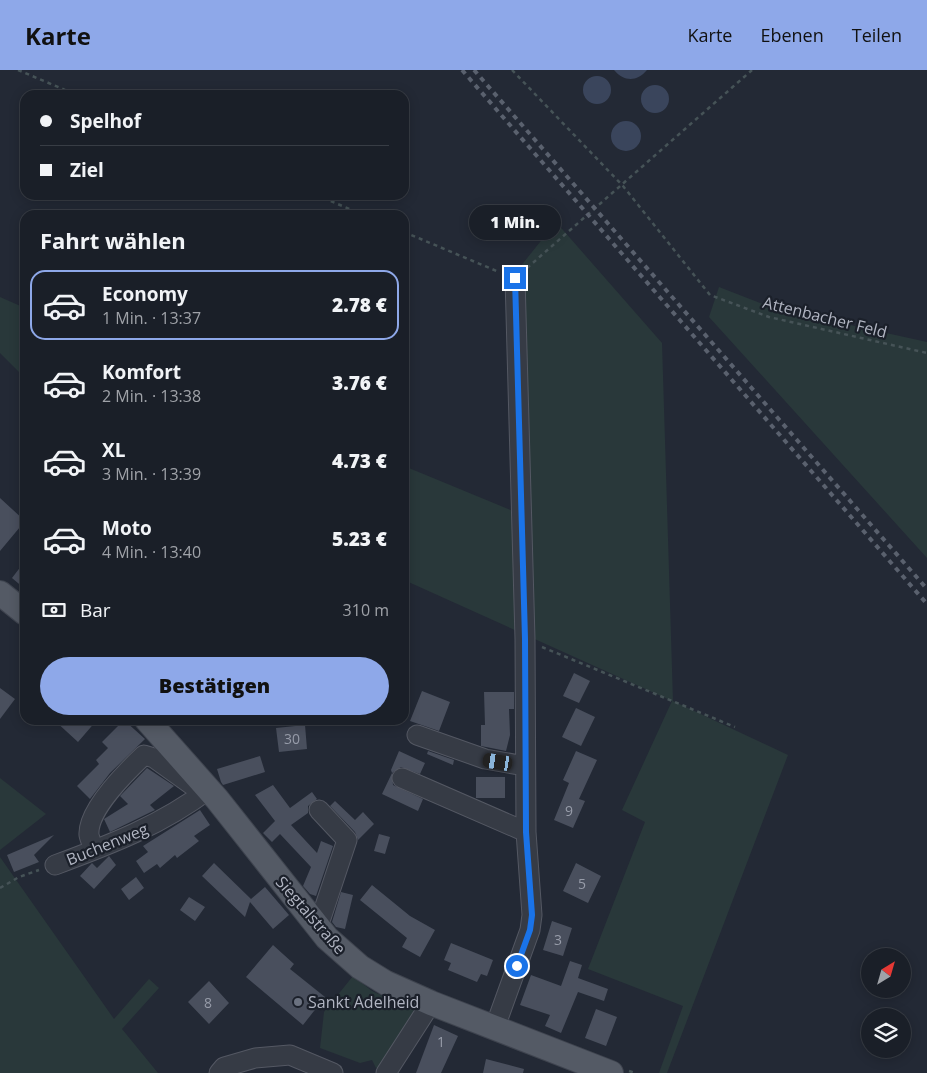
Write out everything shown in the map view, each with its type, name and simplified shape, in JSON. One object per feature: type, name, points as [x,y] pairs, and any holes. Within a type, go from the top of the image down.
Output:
[{"type":"main road","points":[[0,593],[20,609]]},
{"type":"main road","name":"Siegtalstraße","points":[[151,725],[318,927],[340,951],[360,967],[386,983],[432,1003],[619,1071]]},
{"type":"street","points":[[495,1027],[530,930],[532,915],[526,832],[525,644],[515,278]]},
{"type":"street","points":[[418,734],[485,759],[525,766]]},
{"type":"street","points":[[94,850],[89,835],[91,825],[101,804],[119,778],[144,755],[154,758],[206,791]]},
{"type":"street","points":[[402,778],[526,832]]},
{"type":"street","name":"Buchenweg","points":[[55,865],[153,826],[206,791]]},
{"type":"street","points":[[318,927],[347,840],[319,810]]},
{"type":"street","points":[[386,1073],[432,1003]]},
{"type":"street","points":[[219,1073],[224,1067],[247,1060],[290,1055],[333,1073]]},
{"type":"path","points":[[18,70],[66,90]]},
{"type":"path","name":"Attenbacher Feld","points":[[512,70],[623,186],[710,295],[768,317],[927,353]]},
{"type":"path","points":[[409,234],[515,278],[623,186],[752,70]]},
{"type":"path","points":[[328,200],[352,210]]},
{"type":"path","points":[[525,644],[544,647],[735,727]]},
{"type":"path","points":[[0,888],[20,877],[55,865]]},
{"type":"path","points":[[619,1071],[635,1073]]},
{"type":"shaded area","points":[[556,222],[662,343],[673,701],[788,755],[667,1073],[659,1073],[683,1006],[588,969],[645,822],[622,810],[672,701],[409,582],[409,468],[513,511],[508,282]]},
{"type":"shaded area","points":[[719,287],[773,308],[927,342],[927,558],[709,317]]},
{"type":"shaded area","points":[[0,297],[20,306],[20,373],[0,353]]},
{"type":"shaded area","points":[[0,778],[46,814],[0,850]]},
{"type":"shaded area","points":[[0,857],[114,1019],[149,979],[159,988],[122,1029],[158,1073],[0,1073]]},
{"type":"shaded area","points":[[353,976],[372,991],[420,1013],[389,1063],[376,1068],[372,1060],[360,1063],[320,1048],[324,1012]]},
{"type":"water","points":[[614,70],[647,70],[639,77],[630,79],[622,77]]},
{"type":"water","points":[[597,76],[607,80],[611,90],[607,100],[597,104],[587,100],[583,90],[587,80]]},
{"type":"water","points":[[655,85],[665,89],[669,99],[665,109],[655,113],[645,109],[641,99],[645,89]]},
{"type":"water","points":[[626,121],[637,125],[641,136],[637,147],[626,151],[615,147],[611,136],[615,125]]},
{"type":"building","points":[[0,498],[20,516],[20,527],[0,551]]},
{"type":"building","points":[[20,568],[20,585],[12,578]]},
{"type":"building","points":[[574,673],[590,681],[579,703],[563,696]]},
{"type":"building","points":[[0,688],[15,699],[0,719]]},
{"type":"building","points":[[422,691],[450,702],[439,731],[410,721]]},
{"type":"building","points":[[484,692],[514,692],[514,709],[509,709],[510,735],[506,751],[481,746],[481,725],[485,725]]},
{"type":"building","points":[[576,708],[595,717],[581,746],[562,737]]},
{"type":"building","points":[[59,725],[93,725],[78,742]]},
{"type":"building","points":[[119,725],[130,725],[145,739],[110,773],[90,799],[77,786],[99,764],[96,760],[108,748],[102,742]]},
{"type":"building","points":[[305,725],[307,749],[279,752],[276,728]]},
{"type":"building","points":[[399,751],[425,763],[420,774],[401,767],[392,773],[391,770]]},
{"type":"building","points":[[428,751],[454,760],[453,765],[427,754]]},
{"type":"building","points":[[576,751],[597,760],[579,799],[585,801],[573,828],[554,820],[569,783],[563,780]]},
{"type":"building","points":[[260,756],[265,772],[223,785],[217,769]]},
{"type":"building","points":[[147,768],[174,786],[150,805],[155,810],[110,832],[104,819],[128,804],[120,796]]},
{"type":"building","points":[[392,773],[393,785],[423,799],[418,811],[382,794]]},
{"type":"building","points":[[476,777],[505,777],[505,798],[476,798]]},
{"type":"building","points":[[273,785],[290,808],[312,792],[317,799],[308,806],[308,813],[291,825],[317,853],[321,841],[333,846],[316,896],[310,894],[303,886],[311,867],[280,834],[272,842],[263,833],[275,821],[255,795]]},
{"type":"building","points":[[335,801],[355,820],[363,812],[374,824],[358,840],[355,832],[330,806]]},
{"type":"building","points":[[200,810],[210,825],[194,836],[199,841],[177,858],[175,855],[160,868],[157,864],[144,873],[136,861],[148,852],[143,846]]},
{"type":"building","points":[[379,834],[390,837],[385,854],[374,851]]},
{"type":"building","points":[[54,835],[34,855],[39,862],[14,872],[7,855]]},
{"type":"building","points":[[109,856],[116,865],[94,889],[80,876],[92,863],[97,868]]},
{"type":"building","points":[[214,863],[251,899],[265,887],[289,915],[273,929],[250,902],[245,917],[202,876]]},
{"type":"building","points":[[576,863],[601,876],[588,903],[563,891]]},
{"type":"building","points":[[136,877],[144,888],[129,900],[121,889]]},
{"type":"building","points":[[372,885],[410,916],[435,930],[420,957],[402,947],[407,938],[360,900]]},
{"type":"building","points":[[341,892],[353,895],[345,929],[336,927],[332,922]]},
{"type":"building","points":[[189,897],[205,907],[195,921],[180,910]]},
{"type":"building","points":[[552,921],[572,928],[563,956],[543,950]]},
{"type":"building","points":[[451,943],[493,960],[487,976],[481,974],[477,982],[448,970],[451,963],[444,960]]},
{"type":"building","points":[[273,945],[294,964],[290,969],[325,997],[303,1025],[246,977]]},
{"type":"building","points":[[570,961],[582,965],[578,978],[608,989],[604,1001],[578,992],[561,1033],[545,1026],[550,1015],[520,1005],[531,975],[561,986]]},
{"type":"building","points":[[209,981],[229,1003],[209,1024],[188,1002]]},
{"type":"building","points":[[596,1009],[617,1017],[606,1046],[585,1038]]},
{"type":"building","points":[[434,1025],[458,1036],[441,1073],[416,1073]]},
{"type":"building","points":[[486,1059],[524,1069],[523,1073],[483,1073]]},
{"type":"railway","points":[[462,70],[927,604]]},
{"type":"railway","points":[[474,70],[927,589]]},
{"type":"place","name":"Sankt Adelheid","points":[[298,1002]]},
{"type":"route","points":[[515,278],[525,639],[526,832],[532,915],[530,930],[517,966]]}]
